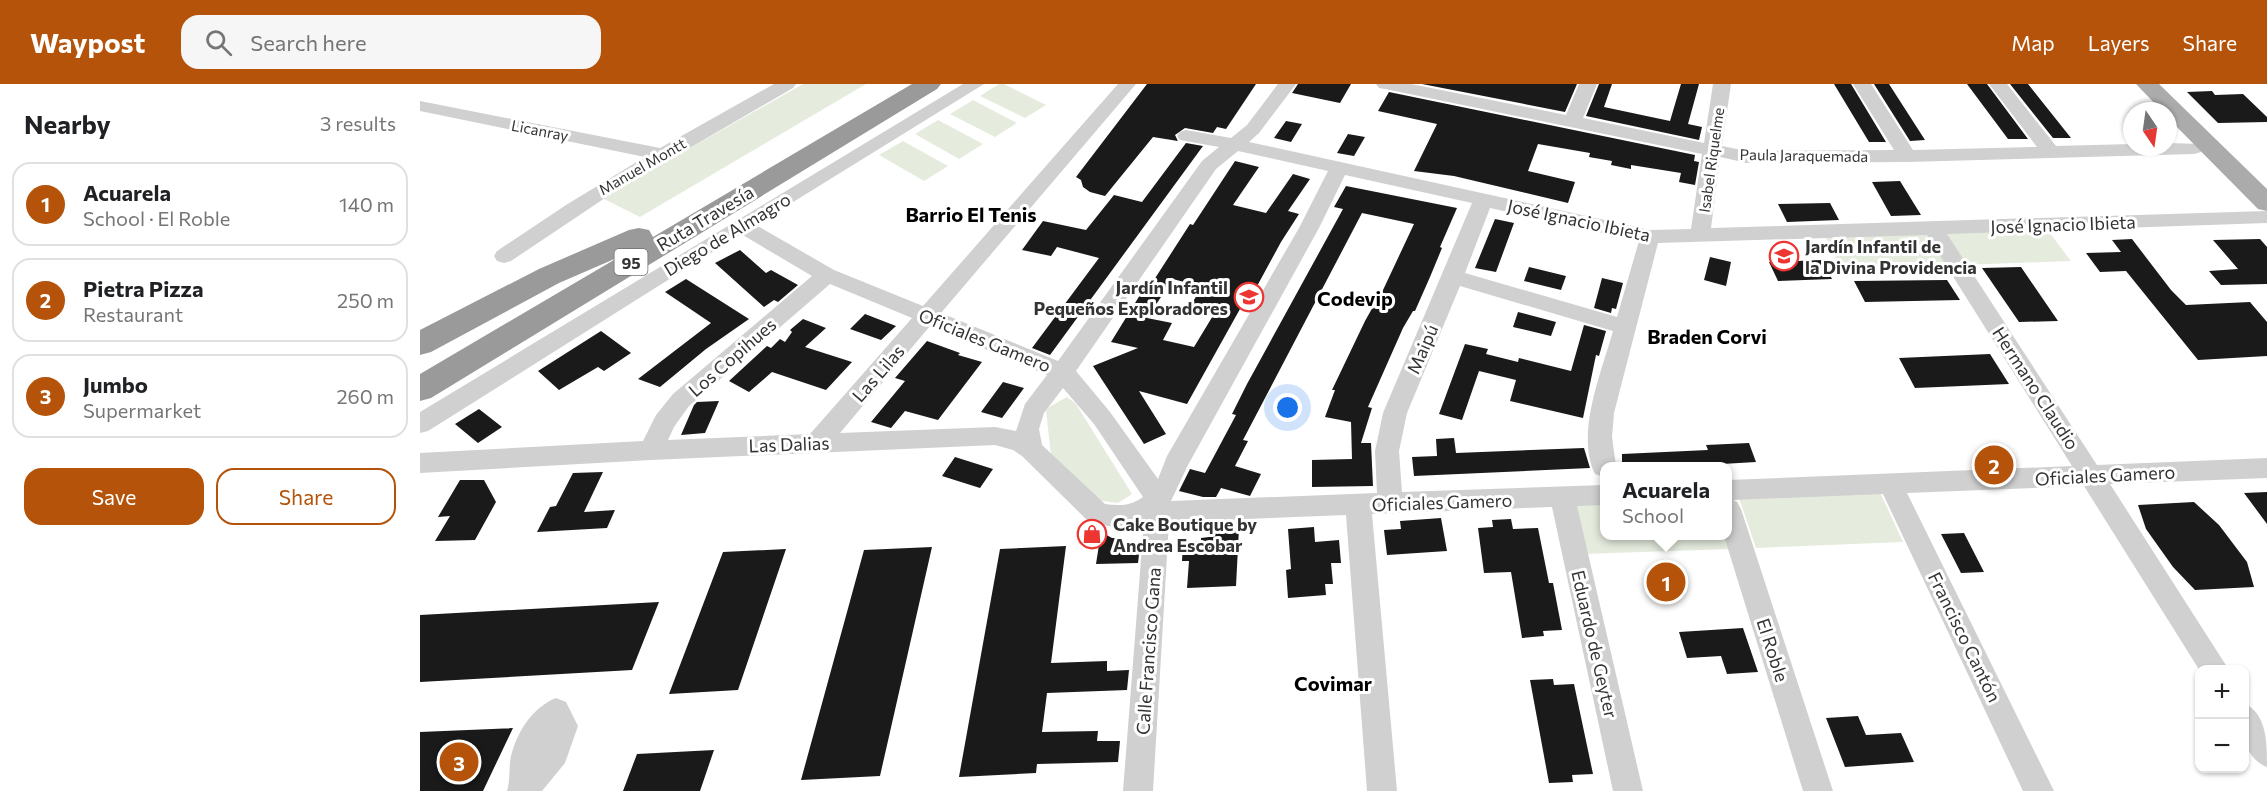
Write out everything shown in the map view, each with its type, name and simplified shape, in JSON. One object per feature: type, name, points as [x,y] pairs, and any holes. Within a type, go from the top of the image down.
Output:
[{"type":"highway","name":"Ruta Travesía","points":[[420,370],[906,84]]},
{"type":"highway","name":"Ruta Travesía","points":[[420,389],[929,84]]},
{"type":"highway","points":[[843,135],[945,84]]},
{"type":"highway","points":[[420,344],[549,276],[654,231]]},
{"type":"main road","points":[[2132,84],[2152,102]]},
{"type":"main road","points":[[2147,84],[2158,102]]},
{"type":"main road","points":[[2177,126],[2266,215]]},
{"type":"main road","points":[[2177,128],[2194,148],[2266,215]]},
{"type":"street","name":"Manuel Montt","points":[[504,256],[584,200],[660,154],[787,84]]},
{"type":"street","name":"Diego de Almagro","points":[[420,424],[741,225],[975,84]]},
{"type":"street","name":"Las Lilas","points":[[817,443],[1127,84]]},
{"type":"street","points":[[1032,449],[1027,429],[1033,410],[1063,372],[1209,165],[1253,129],[1287,84]]},
{"type":"street","name":"Paula Jaraquemada","points":[[1385,84],[1456,91],[1573,122],[1747,157],[1907,156],[2194,148]]},
{"type":"street","points":[[1573,122],[1588,84]]},
{"type":"street","name":"Isabel Riquelme","points":[[1700,236],[1722,84]]},
{"type":"street","points":[[1862,84],[1907,156]]},
{"type":"street","points":[[1998,84],[2050,152]]},
{"type":"street","name":"Licanray","points":[[420,106],[660,154]]},
{"type":"street","name":"José Ignacio Ibieta","points":[[1186,136],[1234,144],[1650,237],[2266,215]]},
{"type":"street","name":"Calle Francisco Gana","points":[[1138,791],[1149,508],[1166,489],[1176,463],[1309,228],[1339,168]]},
{"type":"street","name":"Maipú","points":[[1390,504],[1387,451],[1391,424],[1483,200]]},
{"type":"street","name":"Oficiales Gamero","points":[[741,225],[827,275],[1063,372],[1102,418],[1149,508],[1359,505],[1600,495]]},
{"type":"street","name":"Hermano Claudio","points":[[1933,228],[2212,665]]},
{"type":"street","points":[[1604,462],[1600,425],[1650,237]]},
{"type":"street","name":"Los Copihues","points":[[651,450],[664,422],[686,395],[827,275]]},
{"type":"street","points":[[1453,277],[1625,327]]},
{"type":"street","points":[[978,435],[1008,424],[1033,410]]},
{"type":"street","name":"Las Dalias","points":[[420,463],[978,435],[1020,442],[1032,449],[1098,514],[1118,517],[1149,508]]},
{"type":"street","name":"Oficiales Gamero","points":[[1732,490],[2267,468]]},
{"type":"street","name":"Francisco Cantón","points":[[1890,483],[2039,791]]},
{"type":"street","name":"Eduardo de Geyter","points":[[1562,497],[1628,791]]},
{"type":"street","points":[[1359,505],[1382,791]]},
{"type":"street","name":"El Roble","points":[[1732,521],[1818,791]]},
{"type":"street","points":[[2245,719],[2267,752]]},
{"type":"shaded area","points":[[803,84],[866,84],[640,217],[602,198]]},
{"type":"shaded area","points":[[999,84],[1004,84],[1046,105],[1025,118],[980,96]]},
{"type":"shaded area","points":[[973,100],[1017,123],[995,137],[950,114]]},
{"type":"shaded area","points":[[938,120],[983,144],[959,159],[915,134]]},
{"type":"shaded area","points":[[903,141],[948,166],[924,181],[879,155]]},
{"type":"shaded area","points":[[2046,228],[2071,261],[1962,265],[1940,232]]},
{"type":"shaded area","points":[[1931,232],[1952,265],[1842,269],[1825,236]]},
{"type":"shaded area","points":[[1067,397],[1076,404],[1132,494],[1118,503],[1102,501],[1088,493],[1051,455],[1046,411]]},
{"type":"shaded area","points":[[1880,492],[1903,542],[1756,548],[1739,498]]},
{"type":"shaded area","points":[[1600,503],[1600,540],[1727,540],[1730,549],[1583,554],[1572,504]]},
{"type":"building","points":[[1147,84],[1256,84],[1226,129],[1217,127],[1213,133],[1185,128],[1175,135],[1178,141],[1153,137],[1105,196],[1090,192],[1076,177]]},
{"type":"building","points":[[1298,84],[1351,84],[1340,103],[1292,93]]},
{"type":"building","points":[[1422,84],[1577,84],[1565,112]]},
{"type":"building","points":[[1599,84],[1612,84],[1604,107],[1670,121],[1681,84],[1699,84],[1688,124],[1702,127],[1699,140],[1586,116]]},
{"type":"building","points":[[1834,84],[1851,84],[1886,142],[1869,142]]},
{"type":"building","points":[[1874,84],[1889,84],[1925,140],[1910,141]]},
{"type":"building","points":[[1967,84],[1987,84],[2028,139],[2008,139]]},
{"type":"building","points":[[2010,84],[2028,84],[2071,138],[2053,138]]},
{"type":"building","points":[[2212,91],[2215,95],[2243,94],[2267,117],[2267,122],[2218,123],[2187,92]]},
{"type":"building","points":[[1389,92],[1695,155],[1694,161],[1699,162],[1695,185],[1679,182],[1681,173],[1631,165],[1631,169],[1611,165],[1612,161],[1589,157],[1590,153],[1538,144],[1528,171],[1575,182],[1568,203],[1454,176],[1414,171],[1437,124],[1378,111]]},
{"type":"building","points":[[1286,121],[1302,124],[1291,142],[1274,138]]},
{"type":"building","points":[[1348,134],[1365,137],[1354,156],[1337,153]]},
{"type":"building","points":[[1186,143],[1203,146],[1050,355],[1032,348],[1099,258],[1057,247],[1051,256],[1022,250],[1043,221],[1086,230],[1114,195],[1142,202]]},
{"type":"building","points":[[1235,161],[1259,167],[1233,205],[1266,213],[1293,174],[1310,179],[1288,211],[1299,214],[1249,301],[1245,300],[1187,404],[1139,391],[1166,434],[1144,444],[1093,366],[1138,348],[1111,342],[1148,282],[1152,283],[1190,224],[1193,225]],"holes":[[[1173,279],[1202,287],[1189,308],[1214,314],[1194,347],[1163,340],[1172,323],[1147,318]]]},
{"type":"building","points":[[1900,181],[1921,215],[1891,216],[1872,182]]},
{"type":"building","points":[[1346,186],[1457,208],[1415,311],[1403,328],[1368,407],[1372,408],[1361,443],[1371,443],[1373,486],[1312,487],[1312,460],[1352,459],[1351,422],[1325,417],[1335,390],[1332,390],[1365,321],[1376,305],[1414,224],[1362,213],[1243,440],[1248,441],[1235,466],[1261,474],[1250,496],[1221,488],[1216,497],[1203,497],[1179,491],[1190,469],[1205,473],[1236,415],[1232,414],[1247,384],[1343,209],[1334,207]]},
{"type":"building","points":[[1830,203],[1839,220],[1787,222],[1778,204]]},
{"type":"building","points":[[1495,219],[1514,223],[1496,272],[1475,268]]},
{"type":"building","points":[[2132,239],[2171,290],[2186,305],[2250,302],[2267,322],[2267,356],[2198,360],[2126,271],[2100,272],[2086,253],[2121,252],[2112,240]]},
{"type":"building","points":[[2260,239],[2267,247],[2267,284],[2221,285],[2209,271],[2238,269],[2213,240]]},
{"type":"building","points":[[740,250],[766,273],[771,270],[798,285],[778,302],[774,300],[764,307],[715,263]]},
{"type":"building","points":[[1710,257],[1731,262],[1726,286],[1704,280]]},
{"type":"building","points":[[1822,260],[1832,279],[1778,281],[1769,262]]},
{"type":"building","points":[[1529,267],[1566,276],[1561,290],[1524,281]]},
{"type":"building","points":[[2021,267],[2058,321],[2019,322],[1982,268]]},
{"type":"building","points":[[1602,278],[1623,283],[1616,309],[1612,308],[1611,313],[1594,308]]},
{"type":"building","points":[[686,279],[749,319],[706,349],[660,387],[638,379],[711,323],[665,292]]},
{"type":"building","points":[[1947,280],[1960,300],[1865,302],[1854,281]]},
{"type":"building","points":[[1518,312],[1556,322],[1551,336],[1513,327]]},
{"type":"building","points":[[865,314],[896,326],[881,340],[850,329]]},
{"type":"building","points":[[803,319],[826,328],[805,347],[852,362],[826,390],[772,372],[749,392],[729,381],[767,346],[771,348],[780,339],[785,342],[792,332],[790,330]]},
{"type":"building","points":[[1584,325],[1606,331],[1599,356],[1596,355],[1583,418],[1510,401],[1516,380],[1479,371],[1462,420],[1439,414],[1465,344],[1488,349],[1486,354],[1518,362],[1519,358],[1571,371]]},
{"type":"building","points":[[601,331],[631,353],[604,371],[598,367],[559,390],[538,371]]},
{"type":"building","points":[[927,341],[960,353],[958,355],[982,362],[938,420],[905,411],[891,428],[871,422],[905,381],[895,378]]},
{"type":"building","points":[[1990,354],[2009,384],[1915,388],[1899,358]]},
{"type":"building","points":[[1003,382],[1024,388],[1002,418],[981,412]]},
{"type":"building","points":[[719,401],[705,433],[681,435],[697,402]]},
{"type":"building","points":[[479,409],[502,427],[478,443],[455,424]]},
{"type":"building","points":[[1454,438],[1456,453],[1584,448],[1590,468],[1414,476],[1412,457],[1437,456],[1436,439]]},
{"type":"building","points":[[1749,443],[1756,462],[1622,462],[1622,454],[1708,450],[1706,445]]},
{"type":"building","points":[[955,457],[993,469],[980,488],[942,476]]},
{"type":"building","points":[[603,472],[584,512],[615,510],[607,528],[537,532],[550,507],[556,506],[573,473]]},
{"type":"building","points":[[460,480],[484,480],[496,502],[475,540],[435,541],[450,516],[438,517]]},
{"type":"building","points":[[2267,492],[2267,524],[2244,493]]},
{"type":"building","points":[[2194,502],[2219,525],[2247,562],[2254,587],[2195,590],[2173,567],[2146,529],[2138,505]]},
{"type":"building","points":[[1441,518],[1447,551],[1387,555],[1384,530],[1401,529],[1400,521]]},
{"type":"building","points":[[1511,519],[1513,529],[1538,528],[1549,583],[1553,583],[1562,630],[1543,631],[1544,636],[1522,638],[1511,572],[1484,573],[1478,528],[1493,527],[1492,520]]},
{"type":"building","points":[[1314,527],[1315,542],[1339,540],[1341,563],[1331,563],[1333,584],[1325,584],[1326,595],[1288,598],[1286,570],[1291,569],[1288,529]]},
{"type":"building","points":[[1239,528],[1236,586],[1187,588],[1189,561],[1182,561],[1183,542],[1201,541],[1201,538],[1209,537],[1209,529]]},
{"type":"building","points":[[1101,532],[1112,538],[1123,538],[1122,546],[1140,546],[1138,563],[1096,564]]},
{"type":"building","points":[[1964,533],[1984,572],[1961,573],[1941,534]]},
{"type":"building","points":[[1066,546],[1051,663],[1107,661],[1107,671],[1129,670],[1127,690],[1047,693],[1042,732],[1098,731],[1097,741],[1120,741],[1118,762],[1037,764],[1036,773],[959,777],[1000,549]]},
{"type":"building","points":[[932,547],[880,776],[801,780],[864,550]]},
{"type":"building","points":[[786,549],[738,690],[669,694],[723,552]]},
{"type":"building","points":[[659,602],[632,670],[420,682],[420,615]]},
{"type":"building","points":[[1743,628],[1758,672],[1727,674],[1721,656],[1687,658],[1679,632]]},
{"type":"building","points":[[1553,679],[1554,685],[1574,684],[1593,774],[1572,775],[1573,782],[1549,783],[1530,680]]},
{"type":"building","points":[[1858,716],[1866,735],[1901,733],[1914,762],[1845,767],[1826,718]]},
{"type":"building","points":[[513,728],[483,791],[420,791],[420,732]]},
{"type":"building","points":[[714,750],[700,791],[623,791],[637,754]]},
{"type":"place","name":"Jardín Infantil de la Divina Providencia","points":[[1784,256]]},
{"type":"place","name":"Jardín Infantil Pequeños Exploradores","points":[[1249,297]]},
{"type":"place","name":"Pietra Pizza","points":[[1994,465]]},
{"type":"place","name":"Cake Boutique by Andrea Escobar","points":[[1092,534]]},
{"type":"place","name":"Acuarela","points":[[1666,582]]},
{"type":"place","name":"Jumbo","points":[[459,762]]},
{"type":"district","name":"Barrio El Tenis","points":[[971,214]]},
{"type":"district","name":"Codevip","points":[[1355,298]]},
{"type":"district","name":"Braden Corvi","points":[[1707,336]]},
{"type":"district","name":"Covimar","points":[[1333,683]]}]
